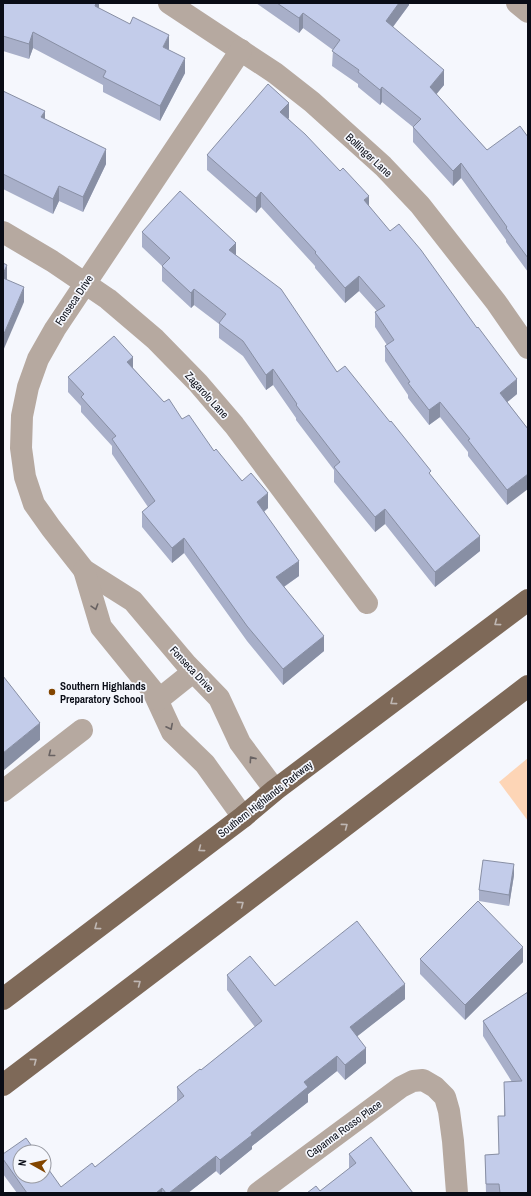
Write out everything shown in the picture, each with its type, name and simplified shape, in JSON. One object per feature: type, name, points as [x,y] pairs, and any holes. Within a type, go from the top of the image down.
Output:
[{"type":"main road","name":"Southern Highlands Parkway","points":[[3,999],[243,817],[275,790],[528,600]]},
{"type":"main road","points":[[3,1085],[528,686]]},
{"type":"street","name":"Bollinger Lane","points":[[169,3],[241,50],[312,102],[382,166],[420,205],[496,302],[528,348]]},
{"type":"street","points":[[517,3],[528,12]]},
{"type":"street","name":"Fonseca Drive","points":[[241,50],[55,329],[38,359],[28,387],[22,416],[21,448],[25,477],[34,504],[51,528],[84,570],[133,601],[193,672],[219,698],[240,743],[275,790]]},
{"type":"street","name":"Zagarolo Lane","points":[[3,232],[52,261],[108,299],[155,339],[198,383],[234,425],[367,603]]},
{"type":"street","name":"Fonseca Drive","points":[[84,570],[102,627],[153,691],[172,732],[205,764],[243,817]]},
{"type":"street","points":[[158,700],[193,672]]},
{"type":"street","points":[[3,791],[82,730]]},
{"type":"street","name":"Capanna Rosso Place","points":[[258,1193],[401,1087],[423,1080],[435,1087],[445,1097],[449,1111],[453,1141],[457,1193]]},
{"type":"shaded area","points":[[528,758],[528,821],[499,782]]},
{"type":"building","points":[[3,3],[96,3],[95,6],[130,24],[133,17],[169,35],[163,47],[185,58],[160,106],[103,77],[106,71],[33,32],[29,44],[3,36]]},
{"type":"building","points":[[277,3],[399,3],[386,21],[444,70],[430,87],[487,150],[520,126],[528,137],[528,258],[461,163],[453,171],[413,127],[421,119],[382,87],[380,90],[358,72],[359,70],[332,51],[340,40],[303,13],[299,18]]},
{"type":"building","points":[[268,84],[289,103],[280,112],[305,134],[340,171],[343,168],[369,196],[364,200],[390,231],[399,224],[421,250],[477,328],[478,327],[517,379],[500,393],[528,429],[528,474],[507,490],[468,440],[470,439],[440,402],[429,410],[408,383],[410,382],[385,346],[394,340],[375,312],[385,306],[359,276],[345,288],[315,253],[316,252],[261,192],[256,198],[207,155]]},
{"type":"building","points":[[3,91],[45,111],[41,117],[106,149],[83,197],[59,186],[53,199],[3,174]]},
{"type":"building","points":[[180,191],[236,243],[229,250],[281,289],[337,372],[345,366],[431,471],[429,473],[480,536],[435,572],[385,509],[375,517],[334,467],[340,462],[296,405],[297,404],[273,369],[266,375],[243,341],[219,323],[226,314],[194,289],[191,293],[162,266],[170,258],[142,232]]},
{"type":"building","points":[[3,263],[7,265],[3,274]]},
{"type":"building","points":[[3,278],[24,287],[3,336]]},
{"type":"building","points":[[114,336],[133,357],[127,362],[164,402],[169,399],[182,419],[189,415],[214,451],[216,449],[242,481],[251,473],[268,493],[257,502],[299,561],[276,577],[324,636],[283,669],[247,626],[184,538],[172,548],[142,512],[155,501],[112,439],[116,436],[81,397],[84,394],[68,377]]},
{"type":"building","points":[[3,676],[40,723],[3,753]]},
{"type":"building","points":[[483,860],[514,864],[509,895],[479,890]]},
{"type":"building","points":[[478,901],[523,947],[465,1005],[420,959]]},
{"type":"building","points":[[357,921],[405,984],[350,1027],[366,1048],[345,1065],[337,1056],[304,1082],[308,1087],[251,1133],[252,1135],[220,1160],[216,1156],[169,1193],[166,1193],[162,1188],[156,1193],[27,1193],[21,1184],[52,1184],[52,1174],[61,1187],[92,1163],[95,1167],[184,1096],[177,1087],[200,1069],[201,1070],[262,1021],[227,975],[250,956],[275,986]]},
{"type":"building","points":[[528,992],[528,1193],[500,1193],[499,1184],[486,1184],[485,1155],[499,1154],[498,1116],[505,1116],[504,1082],[522,1081],[483,1021]]},
{"type":"building","points":[[371,1137],[413,1193],[307,1193],[316,1186],[320,1191],[356,1163],[349,1154]]},
{"type":"building","points":[[26,1138],[30,1144],[17,1144]]},
{"type":"building","points":[[12,1148],[12,1172],[3,1159],[3,1154]]},
{"type":"place","name":"Southern Highlands Preparatory School","points":[[52,692]]}]
